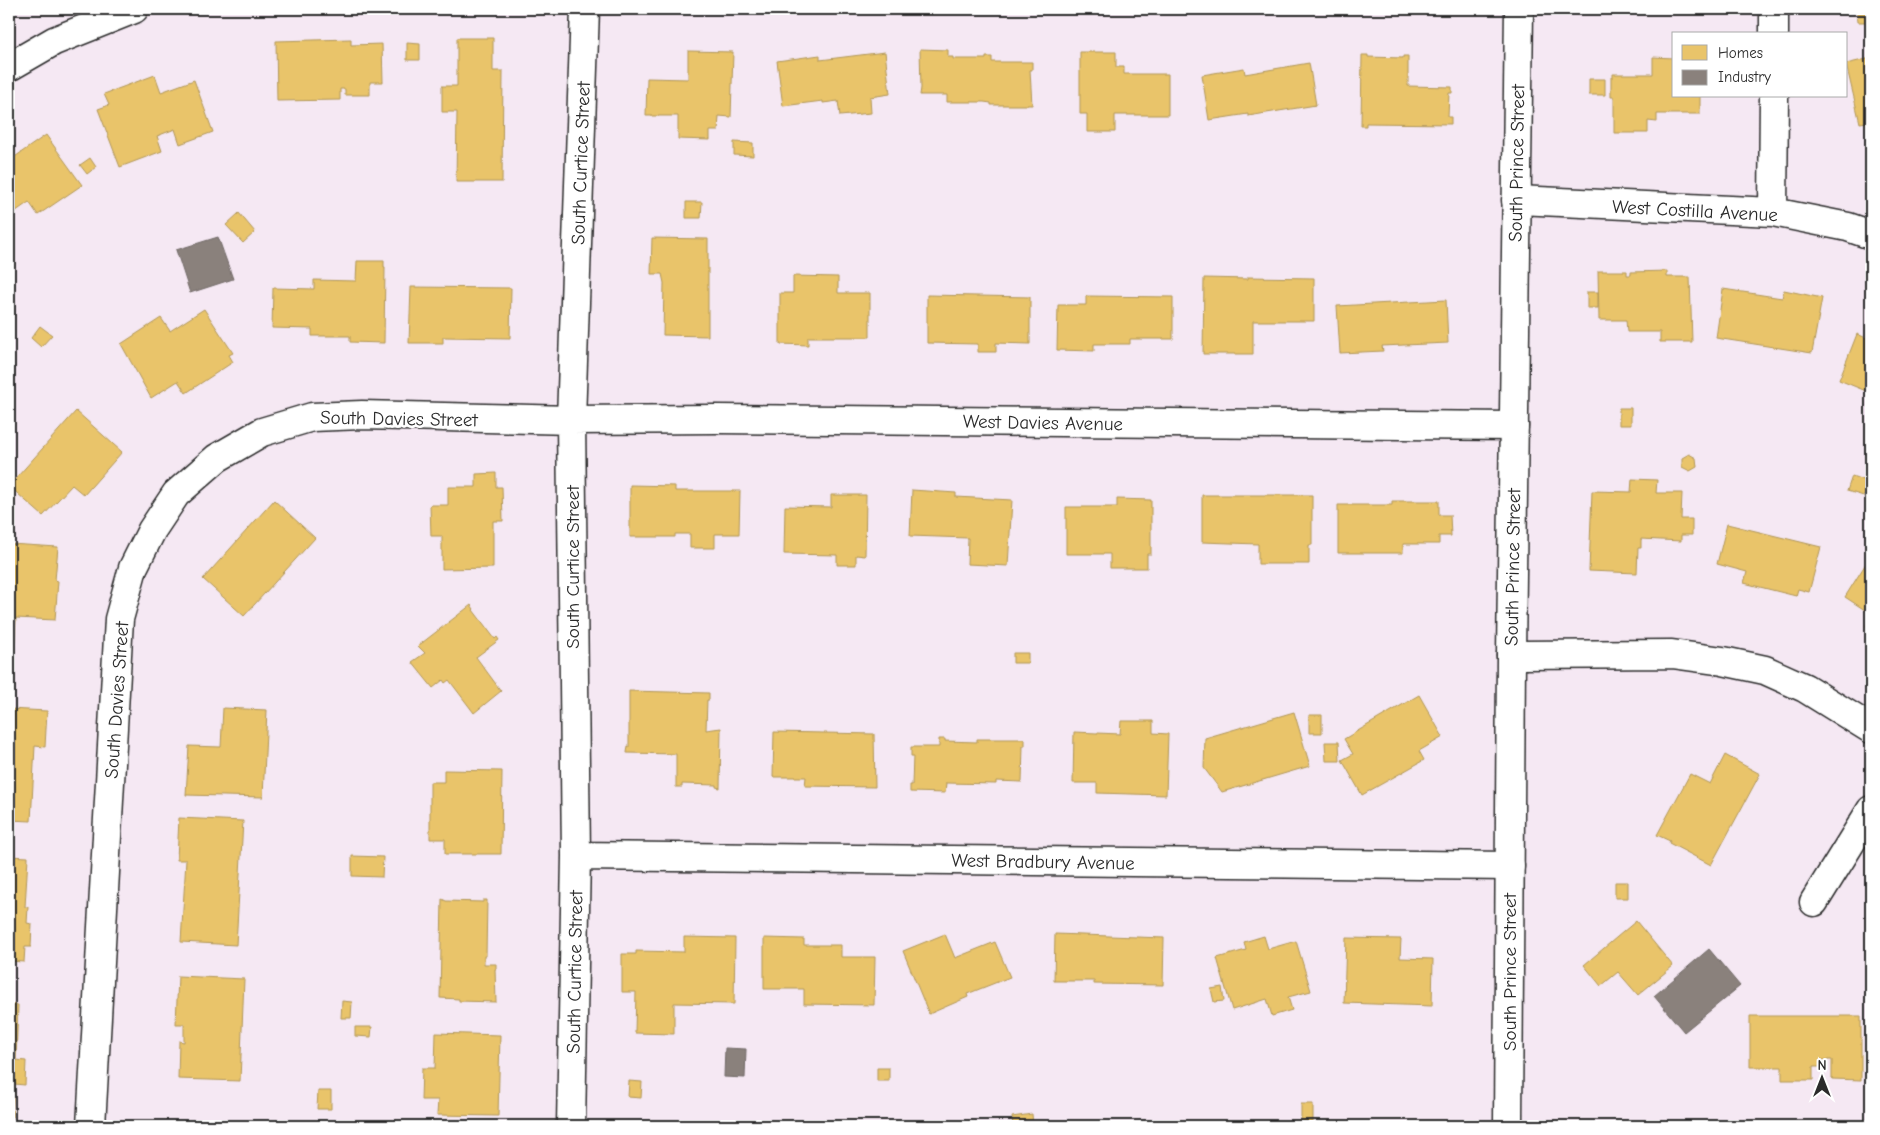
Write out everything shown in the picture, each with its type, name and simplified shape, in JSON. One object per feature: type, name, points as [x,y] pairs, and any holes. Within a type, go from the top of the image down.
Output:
[{"type":"street","points":[[9,67],[54,41],[134,9]]},
{"type":"street","name":"South Curtice Street","points":[[571,1126],[576,856],[572,420],[585,9]]},
{"type":"street","name":"South Prince Street","points":[[1508,1126],[1518,9]]},
{"type":"street","points":[[1774,9],[1774,32]]},
{"type":"street","points":[[1773,212],[1774,98]]},
{"type":"street","name":"West Costilla Avenue","points":[[1516,200],[1773,212],[1848,227],[1871,235]]},
{"type":"street","name":"South Davies Street","points":[[92,1126],[119,619],[133,568],[152,530],[176,494],[217,458],[254,436],[312,417],[362,415],[572,420]]},
{"type":"street","name":"West Davies Avenue","points":[[572,420],[717,419],[1514,426]]},
{"type":"street","points":[[1511,655],[1672,654],[1723,661],[1765,670],[1797,684],[1871,729]]},
{"type":"street","points":[[1814,902],[1871,810]]},
{"type":"street","name":"West Bradbury Avenue","points":[[576,856],[1510,866]]},
{"type":"building: Homes","points":[[1849,9],[1871,9],[1871,22],[1858,22],[1857,12],[1850,12]]},
{"type":"building: Homes","points":[[457,38],[493,38],[493,71],[503,71],[502,182],[456,182],[457,112],[442,112],[442,86],[457,86]]},
{"type":"building: Homes","points":[[351,39],[351,45],[382,44],[383,82],[370,82],[370,95],[345,95],[345,89],[340,89],[340,100],[277,101],[276,41]]},
{"type":"building: Homes","points":[[407,43],[420,44],[420,60],[407,60]]},
{"type":"building: Homes","points":[[920,49],[948,50],[948,57],[953,57],[953,59],[986,59],[986,57],[992,57],[992,62],[1032,62],[1032,70],[1030,70],[1032,105],[947,102],[947,95],[920,95]]},
{"type":"building: Homes","points":[[688,51],[733,52],[731,117],[719,116],[718,131],[710,131],[710,140],[678,139],[678,116],[646,116],[647,78],[688,79]]},
{"type":"building: Homes","points":[[885,52],[890,94],[870,97],[871,113],[840,116],[838,101],[783,106],[777,61],[820,55],[820,60]]},
{"type":"building: Homes","points":[[1080,52],[1116,52],[1116,67],[1124,67],[1124,74],[1168,74],[1168,115],[1115,115],[1115,132],[1087,132],[1087,114],[1080,114]]},
{"type":"building: Homes","points":[[1362,55],[1368,55],[1368,57],[1403,58],[1403,56],[1408,56],[1408,86],[1452,87],[1452,93],[1449,93],[1448,117],[1451,117],[1451,124],[1366,123],[1366,126],[1361,126]]},
{"type":"building: Homes","points":[[1653,57],[1672,58],[1672,98],[1700,98],[1700,114],[1657,114],[1657,122],[1648,121],[1648,133],[1614,133],[1614,97],[1611,97],[1611,77],[1613,77],[1613,74],[1653,74]]},
{"type":"building: Homes","points":[[1871,58],[1871,138],[1867,122],[1860,123],[1848,72],[1848,64]]},
{"type":"building: Homes","points":[[1309,63],[1316,105],[1209,120],[1202,75],[1244,68],[1245,74]]},
{"type":"building: Homes","points":[[155,75],[161,92],[194,80],[213,132],[180,144],[175,129],[157,136],[162,151],[120,167],[98,109],[109,105],[104,94]]},
{"type":"building: Homes","points":[[1589,79],[1605,79],[1605,95],[1589,95]]},
{"type":"building: Homes","points":[[46,135],[82,185],[38,215],[29,202],[9,216],[9,161]]},
{"type":"building: Homes","points":[[734,142],[753,143],[753,156],[734,155]]},
{"type":"building: Homes","points":[[90,158],[96,167],[87,174],[80,165]]},
{"type":"building: Homes","points":[[686,202],[702,202],[701,218],[686,218]]},
{"type":"building: Homes","points":[[239,213],[255,232],[243,243],[226,225]]},
{"type":"building: Homes","points":[[652,238],[708,239],[708,336],[663,335],[664,283],[662,274],[651,274]]},
{"type":"building: Homes","points":[[357,261],[384,261],[384,343],[350,342],[350,336],[312,336],[312,329],[272,328],[273,288],[314,289],[314,280],[356,281]]},
{"type":"building: Homes","points":[[1598,271],[1627,271],[1627,275],[1631,275],[1631,272],[1667,271],[1667,277],[1690,277],[1692,342],[1660,342],[1660,332],[1627,332],[1626,320],[1599,320]]},
{"type":"building: Homes","points":[[793,276],[838,277],[838,293],[870,293],[870,337],[808,337],[808,345],[780,344],[780,293],[793,293]]},
{"type":"building: Homes","points":[[1248,277],[1314,278],[1314,321],[1253,321],[1253,354],[1203,354],[1204,278],[1248,279]]},
{"type":"building: Homes","points":[[411,287],[511,288],[510,338],[443,337],[443,343],[409,343]]},
{"type":"building: Homes","points":[[1723,289],[1782,298],[1784,290],[1822,298],[1812,353],[1716,338]]},
{"type":"building: Homes","points":[[1587,292],[1598,292],[1598,308],[1587,308]]},
{"type":"building: Homes","points":[[927,295],[1030,297],[1030,344],[996,343],[996,352],[978,352],[978,344],[927,343]]},
{"type":"building: Homes","points":[[1086,296],[1173,297],[1173,339],[1130,339],[1130,344],[1094,344],[1094,351],[1057,350],[1058,305],[1086,305]]},
{"type":"building: Homes","points":[[1446,300],[1448,343],[1382,346],[1383,351],[1340,353],[1337,306]]},
{"type":"building: Homes","points":[[204,309],[233,353],[229,355],[233,362],[186,393],[178,381],[151,398],[121,344],[161,318],[170,331]]},
{"type":"building: Homes","points":[[40,326],[52,335],[41,347],[31,338]]},
{"type":"building: Homes","points":[[1857,334],[1871,340],[1871,393],[1839,380]]},
{"type":"building: Homes","points":[[1619,408],[1631,408],[1631,425],[1619,425]]},
{"type":"building: Homes","points":[[76,411],[122,452],[84,495],[72,485],[43,516],[9,486]]},
{"type":"building: Homes","points":[[1689,454],[1696,458],[1697,467],[1690,471],[1682,467],[1682,458]]},
{"type":"building: Homes","points":[[496,473],[496,487],[502,487],[503,521],[493,521],[493,568],[442,569],[442,536],[431,536],[430,505],[448,505],[448,487],[476,487],[476,474]]},
{"type":"building: Homes","points":[[1852,476],[1871,483],[1867,497],[1847,491]]},
{"type":"building: Homes","points":[[1632,479],[1657,480],[1656,493],[1682,493],[1681,519],[1692,519],[1692,535],[1681,535],[1681,541],[1641,539],[1641,548],[1638,548],[1637,573],[1589,571],[1592,491],[1631,492]]},
{"type":"building: Homes","points":[[630,485],[675,486],[675,491],[740,491],[739,534],[715,534],[715,548],[690,548],[690,534],[675,534],[675,537],[630,537]]},
{"type":"building: Homes","points":[[912,490],[956,493],[956,497],[1012,500],[1008,566],[967,564],[968,538],[910,536]]},
{"type":"building: Homes","points":[[831,495],[866,495],[865,556],[856,555],[856,565],[837,565],[837,555],[784,554],[785,506],[831,507]]},
{"type":"building: Homes","points":[[1202,495],[1312,495],[1312,545],[1309,545],[1309,564],[1258,564],[1258,544],[1202,542]]},
{"type":"building: Homes","points":[[1117,499],[1151,500],[1151,554],[1147,554],[1147,568],[1110,568],[1110,554],[1066,554],[1066,507],[1117,507]]},
{"type":"building: Homes","points":[[274,500],[315,538],[244,616],[203,579]]},
{"type":"building: Homes","points":[[1392,501],[1439,501],[1439,515],[1450,515],[1451,536],[1439,536],[1439,544],[1403,544],[1403,553],[1338,553],[1338,505],[1392,505]]},
{"type":"building: Homes","points":[[1727,524],[1821,547],[1809,592],[1798,589],[1796,596],[1744,583],[1747,572],[1717,564]]},
{"type":"building: Homes","points":[[10,544],[58,547],[55,580],[58,581],[55,620],[16,618],[13,670],[9,669]]},
{"type":"building: Homes","points":[[1871,558],[1871,614],[1845,597]]},
{"type":"building: Homes","points":[[471,605],[495,639],[497,637],[499,640],[476,657],[501,691],[474,713],[449,680],[445,683],[443,680],[433,688],[412,662],[425,653],[418,646]]},
{"type":"building: Homes","points":[[1871,617],[1871,629],[1866,626]]},
{"type":"building: Homes","points":[[1013,653],[1028,653],[1028,663],[1013,663]]},
{"type":"building: Homes","points":[[629,691],[709,693],[706,730],[721,728],[720,788],[716,787],[716,785],[682,784],[682,787],[676,787],[676,754],[627,753],[629,747]]},
{"type":"building: Homes","points":[[1419,695],[1443,737],[1419,751],[1424,760],[1362,795],[1342,760],[1353,754],[1344,739]]},
{"type":"building: Homes","points":[[223,708],[267,710],[263,797],[186,795],[189,746],[221,747]]},
{"type":"building: Homes","points":[[9,709],[47,711],[45,747],[35,746],[31,821],[9,820]]},
{"type":"building: Homes","points":[[1294,712],[1310,766],[1222,792],[1204,768],[1205,738]]},
{"type":"building: Homes","points":[[1309,715],[1322,715],[1322,733],[1309,733]]},
{"type":"building: Homes","points":[[1121,721],[1153,721],[1153,733],[1168,734],[1166,795],[1097,793],[1097,783],[1073,783],[1074,732],[1120,734]]},
{"type":"building: Homes","points":[[774,732],[874,734],[875,787],[805,786],[806,777],[773,777]]},
{"type":"building: Homes","points":[[939,739],[945,739],[945,741],[977,742],[977,739],[1025,739],[1025,746],[1023,746],[1022,782],[996,781],[996,784],[946,783],[945,793],[910,792],[913,756],[911,756],[911,747],[939,747]]},
{"type":"building: Homes","points":[[1325,742],[1339,742],[1340,761],[1326,761]]},
{"type":"building: Homes","points":[[1725,755],[1760,774],[1711,865],[1657,835],[1690,774],[1710,784]]},
{"type":"building: Homes","points":[[444,770],[502,771],[501,854],[445,854],[445,839],[430,839],[430,782],[444,782]]},
{"type":"building: Homes","points":[[179,818],[243,821],[236,945],[181,942],[186,860],[177,860]]},
{"type":"building: Homes","points":[[9,856],[28,857],[25,907],[28,907],[27,923],[32,924],[31,947],[25,947],[24,962],[9,961]]},
{"type":"building: Homes","points":[[352,856],[383,857],[382,877],[352,876]]},
{"type":"building: Homes","points":[[1615,882],[1628,882],[1628,898],[1615,898]]},
{"type":"building: Homes","points":[[442,899],[446,901],[483,902],[483,900],[487,900],[486,956],[484,956],[484,964],[496,964],[496,1002],[459,1001],[459,999],[440,998]]},
{"type":"building: Homes","points":[[1636,921],[1673,966],[1638,995],[1618,972],[1601,986],[1584,965]]},
{"type":"building: Homes","points":[[945,934],[955,958],[995,942],[1010,977],[967,994],[968,997],[929,1014],[903,951]]},
{"type":"building: Homes","points":[[1055,934],[1164,938],[1163,985],[1094,984],[1094,981],[1054,981]]},
{"type":"building: Homes","points":[[1264,936],[1268,949],[1296,941],[1311,991],[1288,997],[1292,1010],[1272,1016],[1267,999],[1232,1010],[1217,958],[1246,950],[1244,942]]},
{"type":"building: Homes","points":[[684,937],[735,938],[734,1004],[674,1003],[674,1034],[635,1033],[636,992],[622,992],[622,954],[636,954],[636,951],[684,952]]},
{"type":"building: Homes","points":[[764,938],[804,939],[804,945],[841,945],[841,957],[875,957],[874,1005],[804,1004],[804,989],[764,989]]},
{"type":"building: Homes","points":[[1346,938],[1401,939],[1400,958],[1433,959],[1432,1006],[1344,1003]]},
{"type":"building: Homes","points":[[178,976],[244,979],[240,1081],[178,1079],[179,1041],[184,1042],[184,1024],[176,1024]]},
{"type":"building: Homes","points":[[1222,987],[1224,1001],[1214,1002],[1211,989]]},
{"type":"building: Homes","points":[[342,1001],[352,1002],[351,1018],[341,1018]]},
{"type":"building: Homes","points":[[9,1004],[18,1005],[16,1060],[26,1061],[25,1085],[14,1084],[12,1117],[9,1117]]},
{"type":"building: Homes","points":[[1750,1016],[1861,1016],[1861,1080],[1832,1079],[1832,1060],[1820,1060],[1820,1067],[1813,1067],[1813,1080],[1782,1080],[1782,1067],[1750,1067]]},
{"type":"building: Homes","points":[[355,1027],[372,1027],[371,1037],[355,1036]]},
{"type":"building: Homes","points":[[436,1033],[500,1035],[498,1116],[437,1115],[438,1100],[421,1100],[422,1068],[435,1068]]},
{"type":"building: Homes","points":[[877,1068],[889,1068],[889,1081],[877,1081]]},
{"type":"building: Homes","points":[[629,1081],[642,1082],[641,1098],[628,1097]]},
{"type":"building: Homes","points":[[318,1091],[331,1091],[331,1109],[317,1109]]},
{"type":"building: Homes","points":[[1301,1104],[1313,1104],[1313,1122],[1301,1122]]},
{"type":"building: Homes","points":[[1032,1114],[1033,1126],[1013,1126],[1012,1117]]},
{"type":"building: Industry","points":[[218,237],[233,279],[190,293],[176,250]]},
{"type":"building: Industry","points":[[1709,949],[1740,986],[1684,1032],[1654,996]]},
{"type":"building: Industry","points":[[725,1048],[746,1049],[745,1078],[724,1077]]}]
